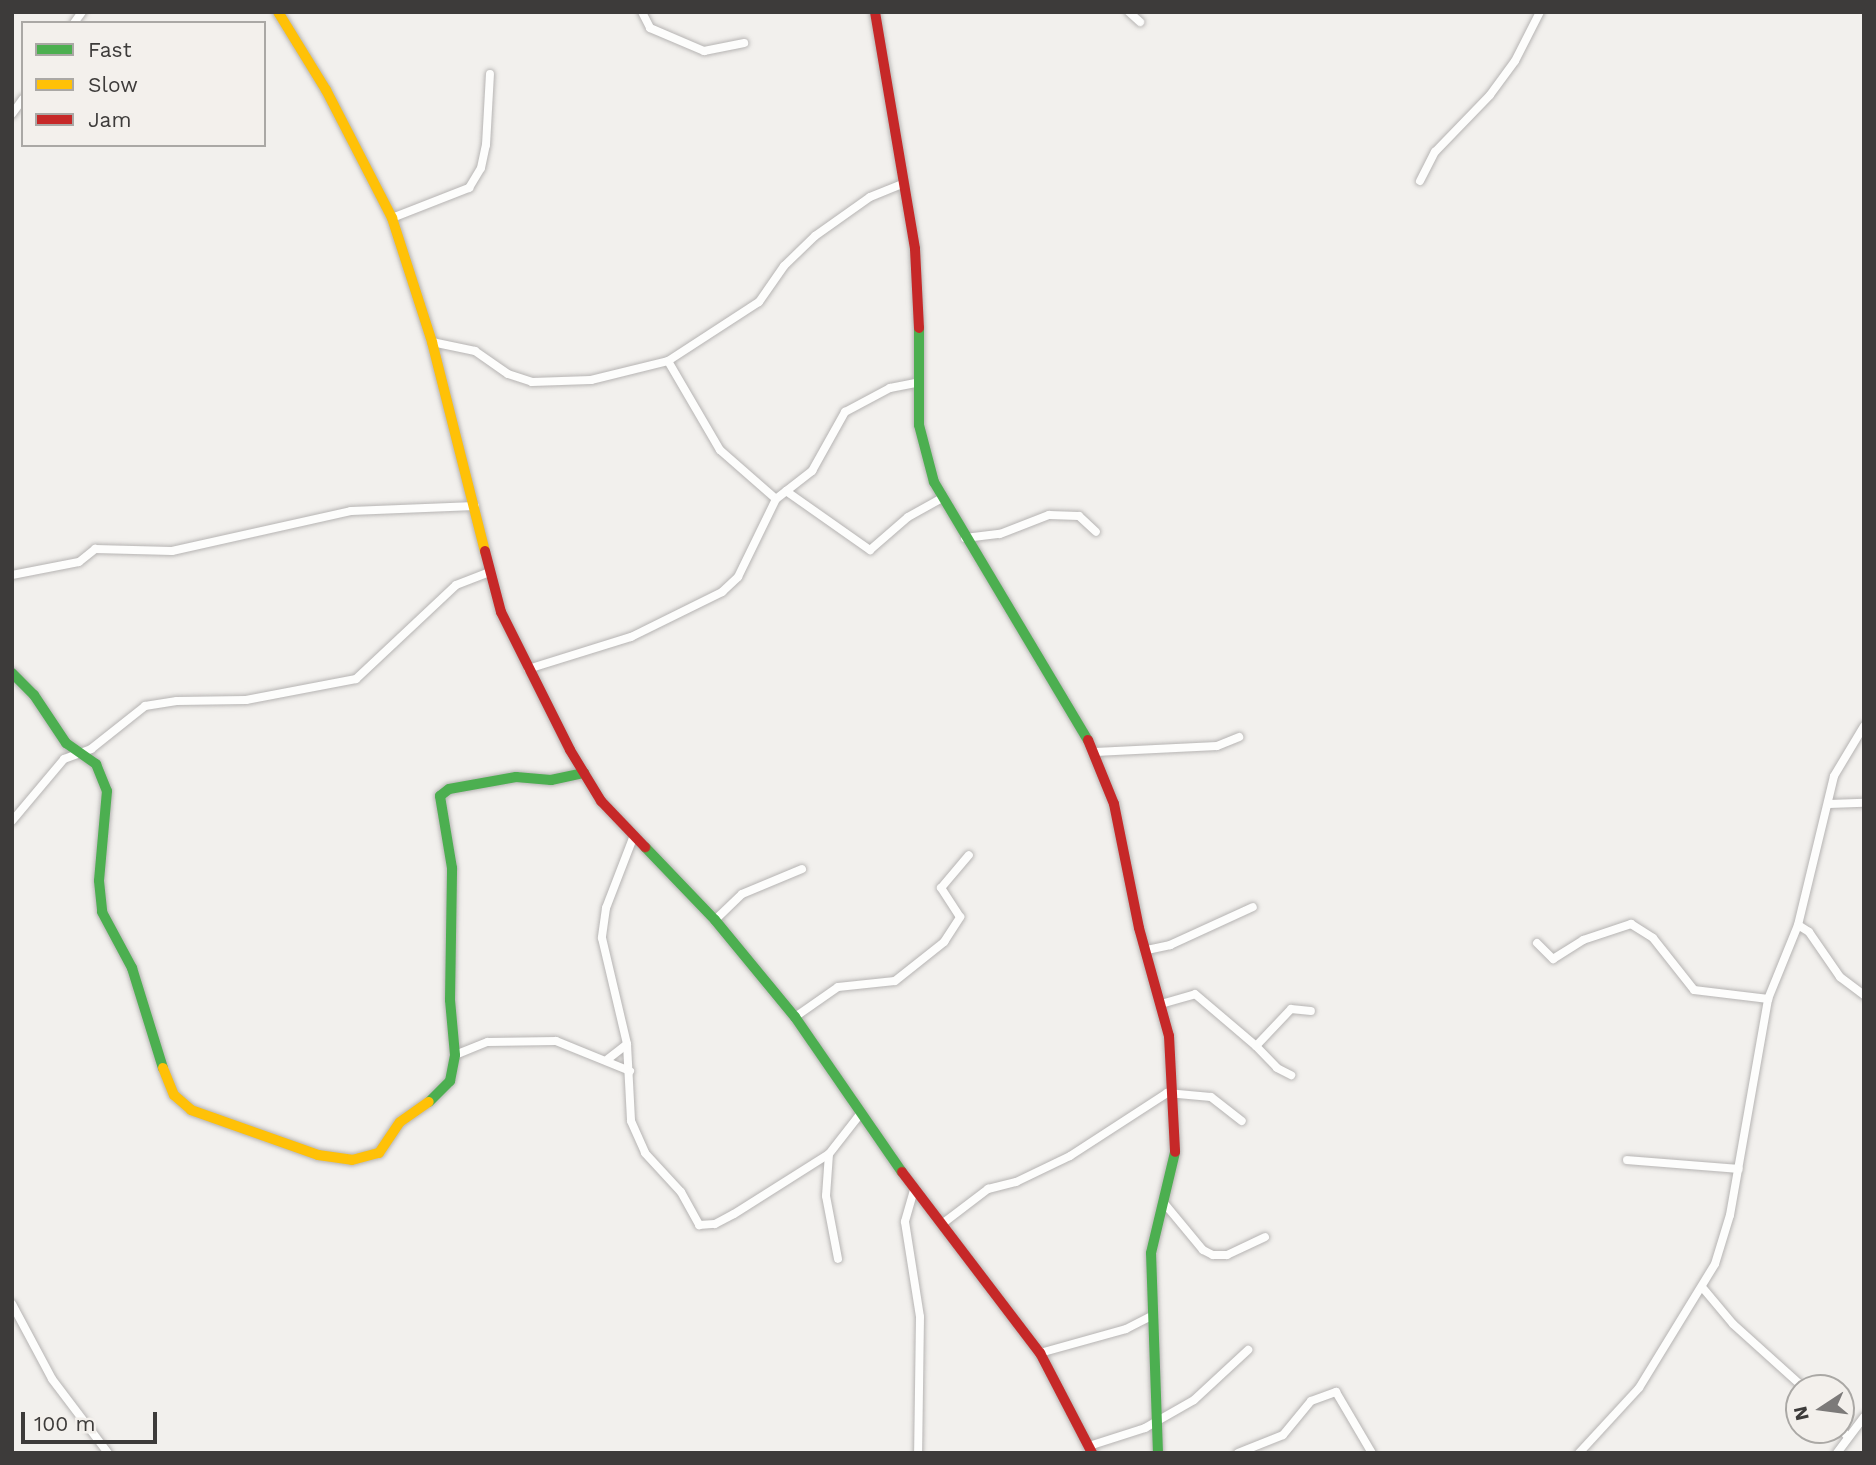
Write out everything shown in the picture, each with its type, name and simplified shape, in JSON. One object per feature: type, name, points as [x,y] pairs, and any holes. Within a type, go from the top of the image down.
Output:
[{"type":"street","points":[[278,12],[326,90],[392,218],[432,342],[501,612],[528,669],[584,773],[633,838],[715,920],[795,1017],[915,1190],[1040,1353],[1091,1449],[1144,1428],[1159,1417],[1194,1400],[1248,1350]]},
{"type":"street","points":[[642,12],[650,28],[704,51],[744,43]]},
{"type":"street","points":[[875,12],[918,280],[916,383],[919,425],[940,499],[1095,752],[1114,803],[1161,1004],[1177,1095],[1178,1140],[1151,1253],[1151,1316],[1159,1417],[1158,1453]]},
{"type":"street","points":[[1129,12],[1140,22]]},
{"type":"street","points":[[1419,181],[1435,152],[1490,95],[1515,61],[1540,12]]},
{"type":"street","points":[[392,218],[469,188],[481,167],[486,145],[490,74]]},
{"type":"street","points":[[432,342],[475,351],[508,374],[532,382],[591,380],[668,361],[759,302],[784,266],[815,236],[870,197],[904,183]]},
{"type":"street","points":[[668,361],[720,450],[776,499]]},
{"type":"street","points":[[528,669],[631,637],[722,592],[738,577],[776,499],[811,471],[853,404],[890,388],[916,383]]},
{"type":"street","points":[[786,491],[870,550],[908,517],[940,499]]},
{"type":"street","points":[[12,575],[79,562],[95,549],[172,551],[351,511],[475,506]]},
{"type":"street","points":[[965,538],[1000,534],[1049,515],[1079,516],[1096,532]]},
{"type":"street","points":[[12,821],[64,759],[82,752],[135,712],[157,702],[246,700],[356,679],[456,585],[490,572]]},
{"type":"street","points":[[12,673],[34,695],[66,743],[96,764],[108,798],[99,881],[102,912],[132,968],[165,1080],[181,1104],[318,1155],[352,1160],[379,1153],[408,1115],[442,1093],[450,1082],[455,1055],[452,868],[440,796],[449,789],[516,776],[561,779],[584,773]]},
{"type":"street","points":[[1579,1453],[1639,1388],[1702,1287],[1730,1215],[1768,999],[1798,925],[1834,776],[1864,726]]},
{"type":"street","points":[[1095,752],[1217,746],[1239,737]]},
{"type":"street","points":[[1829,804],[1864,803]]},
{"type":"street","points":[[633,838],[606,908],[602,938],[627,1044],[636,1136],[653,1164],[681,1192],[699,1225],[715,1224],[734,1214],[829,1154],[861,1113]]},
{"type":"street","points":[[795,1017],[838,987],[895,981],[944,942],[961,917],[941,888],[969,855]]},
{"type":"street","points":[[715,920],[742,894],[802,869]]},
{"type":"street","points":[[1147,950],[1170,945],[1253,907]]},
{"type":"street","points":[[1537,943],[1553,959],[1583,940],[1631,924],[1653,938],[1694,989],[1768,999]]},
{"type":"street","points":[[1798,925],[1809,932],[1840,977],[1864,995]]},
{"type":"street","points":[[1161,1004],[1195,994],[1256,1046],[1277,1068],[1291,1075]]},
{"type":"street","points":[[1256,1046],[1291,1009],[1311,1011]]},
{"type":"street","points":[[453,1038],[468,1047]]},
{"type":"street","points":[[455,1055],[468,1047],[488,1042],[556,1041],[608,1059],[630,1071]]},
{"type":"street","points":[[608,1059],[627,1044]]},
{"type":"street","points":[[942,1224],[988,1189],[1016,1182],[1070,1156],[1161,1096],[1211,1097],[1242,1121]]},
{"type":"street","points":[[829,1154],[825,1196],[838,1259]]},
{"type":"street","points":[[1628,1160],[1739,1169]]},
{"type":"street","points":[[915,1190],[905,1222],[920,1317],[918,1453]]},
{"type":"street","points":[[1164,1203],[1203,1250],[1213,1255],[1227,1255],[1265,1237]]},
{"type":"street","points":[[1702,1287],[1733,1324],[1788,1374]]},
{"type":"street","points":[[12,1304],[51,1379],[108,1453]]},
{"type":"street","points":[[1040,1353],[1126,1329],[1151,1316]]},
{"type":"street","points":[[1238,1453],[1283,1435],[1311,1401],[1336,1391],[1372,1453]]},
{"type":"traffic: fast","points":[[919,328],[919,425],[934,482],[1088,740]]},
{"type":"traffic: fast","points":[[12,673],[34,695],[66,743],[96,764],[107,791],[99,881],[102,912],[132,968],[163,1068]]},
{"type":"traffic: fast","points":[[429,1102],[450,1081],[455,1055],[450,1000],[452,868],[440,796],[449,789],[516,777],[551,780],[584,773]]},
{"type":"traffic: fast","points":[[645,847],[715,920],[795,1017],[902,1172]]},
{"type":"traffic: fast","points":[[1158,1453],[1151,1253],[1175,1152]]},
{"type":"traffic: slow","points":[[278,12],[326,90],[392,218],[432,342],[485,551]]},
{"type":"traffic: slow","points":[[163,1068],[174,1095],[191,1110],[318,1155],[352,1160],[379,1153],[400,1122],[429,1102]]},
{"type":"traffic: jam","points":[[875,12],[915,249],[919,328]]},
{"type":"traffic: jam","points":[[485,551],[501,612],[570,750],[601,801],[645,847]]},
{"type":"traffic: jam","points":[[1088,740],[1114,804],[1139,928],[1169,1036],[1175,1152]]},
{"type":"traffic: jam","points":[[902,1172],[1040,1353],[1092,1453]]}]
